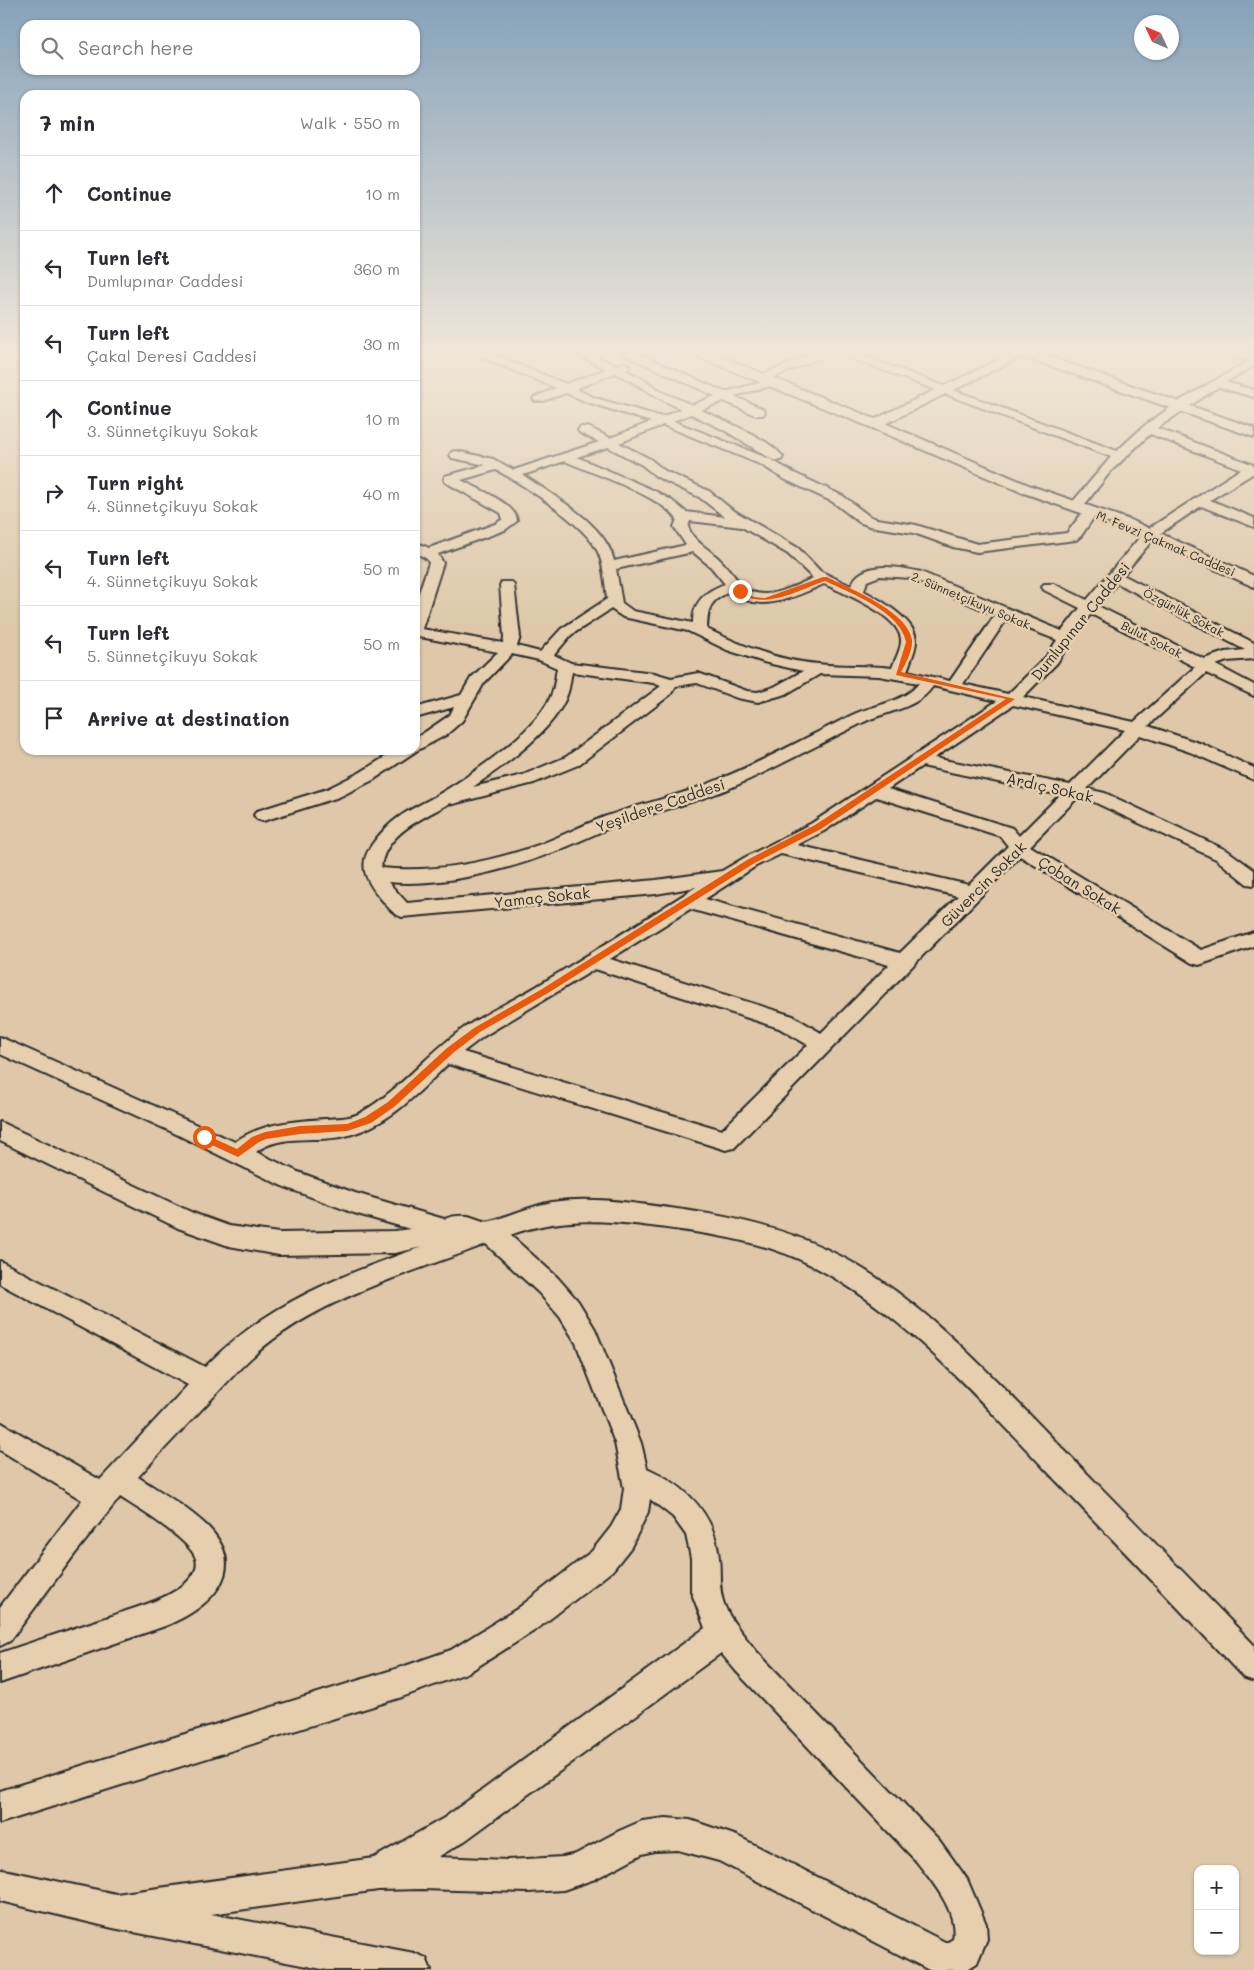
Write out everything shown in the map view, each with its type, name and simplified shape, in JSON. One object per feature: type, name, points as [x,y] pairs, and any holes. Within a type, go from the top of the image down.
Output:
[{"type":"street","points":[[513,474],[603,445]]},
{"type":"street","points":[[613,445],[650,465],[661,474],[704,494],[726,512],[793,551],[807,568],[887,611],[908,635],[908,651],[898,674]]},
{"type":"street","points":[[722,445],[772,465],[789,476],[838,499],[868,522],[916,529],[958,544],[977,548],[1071,537],[1076,533],[1088,490],[1131,445]]},
{"type":"street","points":[[759,445],[777,458],[772,465]]},
{"type":"street","name":"M. Fevzi Çakmak Caddesi","points":[[924,445],[1026,489],[1084,508],[1150,534],[1254,582]]},
{"type":"street","points":[[1091,445],[1120,456]]},
{"type":"street","points":[[1191,445],[1253,468]]},
{"type":"street","points":[[456,455],[497,466],[513,474],[554,502],[591,531],[602,545],[612,583],[613,601],[617,608],[628,614],[674,622],[700,629],[742,652],[817,669],[898,674],[1137,728],[1196,748],[1254,775]]},
{"type":"street","points":[[566,457],[660,499],[679,510],[683,516],[682,532],[745,595],[766,600],[825,578]]},
{"type":"street","points":[[429,553],[500,527],[510,520],[510,515],[506,510],[450,479],[497,466]]},
{"type":"street","name":"Dumlupınar Caddesi","points":[[238,1153],[256,1139],[272,1134],[359,1124],[391,1104],[445,1055],[477,1030],[592,961],[727,876],[779,846],[818,827],[1012,699],[1032,682],[1052,660],[1089,607],[1150,534],[1253,468]]},
{"type":"street","points":[[1200,501],[1254,523]]},
{"type":"street","points":[[683,516],[745,524]]},
{"type":"street","points":[[608,567],[697,547]]},
{"type":"street","points":[[420,548],[429,553],[435,560],[436,568],[426,591],[420,613]]},
{"type":"street","name":"2. Sünnetçikuyu Sokak","points":[[856,593],[859,582],[865,576],[901,571],[916,575],[1066,638]]},
{"type":"street","name":"Özgürlük Sokak","points":[[1115,576],[1254,649]]},
{"type":"street","points":[[420,743],[450,724],[456,718],[477,682],[509,649],[512,637],[507,585]]},
{"type":"street","points":[[700,629],[700,612],[707,600],[719,591],[734,585]]},
{"type":"street","name":"Bulut Sokak","points":[[1050,587],[1254,691]]},
{"type":"street","points":[[544,657],[566,632],[613,601]]},
{"type":"street","points":[[954,686],[1003,613]]},
{"type":"street","points":[[420,632],[544,657],[565,667],[651,677],[668,683],[698,678],[752,697],[770,695],[817,669]]},
{"type":"street","name":"Güvercin Sokak","points":[[445,1055],[726,1141],[1020,848],[1137,728],[1205,665],[1225,656],[1254,654]]},
{"type":"street","points":[[373,874],[372,867],[375,856],[392,831],[409,817],[433,805],[502,758],[534,728],[558,698],[562,690],[565,667]]},
{"type":"street","name":"Yeşildere Caddesi","points":[[373,874],[406,877],[444,874],[497,863],[547,848],[611,821],[678,801],[722,784],[867,714],[906,701],[923,689],[929,680]]},
{"type":"street","points":[[433,805],[528,779],[572,761],[664,692],[669,687],[668,683]]},
{"type":"street","points":[[420,712],[467,698]]},
{"type":"street","points":[[263,815],[322,798],[367,776],[400,755]]},
{"type":"street","name":"Ardıç Sokak","points":[[918,760],[1098,797],[1222,855],[1254,879]]},
{"type":"street","name":"Çoban Sokak","points":[[873,790],[1006,832],[1020,848],[1199,958],[1254,939]]},
{"type":"street","points":[[779,846],[974,893]]},
{"type":"street","name":"Yamaç Sokak","points":[[373,874],[402,910],[656,887],[727,876]]},
{"type":"street","points":[[687,902],[905,962]]},
{"type":"street","points":[[592,961],[786,1022],[823,1044]]},
{"type":"street","points":[[0,1044],[238,1153],[290,1179],[444,1229]]},
{"type":"street","points":[[0,1130],[186,1222],[229,1236],[279,1244],[396,1242],[410,1240],[444,1229],[466,1226],[489,1233],[520,1258],[569,1309],[586,1337],[628,1443],[638,1488],[634,1512],[621,1537],[602,1561],[527,1620],[459,1662],[402,1682],[0,1807]]},
{"type":"street","points":[[0,1631],[110,1489],[209,1383],[248,1344],[270,1327],[300,1309],[380,1273],[489,1233],[540,1215],[558,1212],[594,1211],[640,1214],[714,1224],[756,1233],[793,1245],[838,1267],[885,1300],[971,1375],[1023,1426],[1254,1666]]},
{"type":"street","points":[[0,1272],[209,1383]]},
{"type":"street","points":[[0,1435],[186,1527],[204,1544],[210,1560],[211,1572],[206,1584],[181,1605],[0,1668]]},
{"type":"street","points":[[113,1911],[378,1874],[414,1871],[529,1875],[569,1873],[584,1868],[629,1842],[650,1835],[672,1833],[698,1837],[726,1847],[931,1954],[951,1960],[957,1958],[967,1947],[970,1929],[964,1907],[947,1875],[928,1851],[746,1660],[723,1633],[715,1621],[706,1594],[704,1546],[701,1533],[682,1504],[672,1496],[635,1476]]},
{"type":"street","points":[[378,1874],[455,1829],[723,1633]]},
{"type":"street","points":[[0,1885],[113,1911],[414,1970]]},
{"type":"route","points":[[204,1137],[238,1153],[256,1139],[280,1132],[347,1127],[368,1120],[391,1104],[450,1050],[477,1030],[545,991],[750,862],[818,827],[1012,699],[898,674],[908,651],[909,642],[908,635],[903,627],[887,611],[875,603],[825,578],[766,600],[753,598],[740,591]]}]
